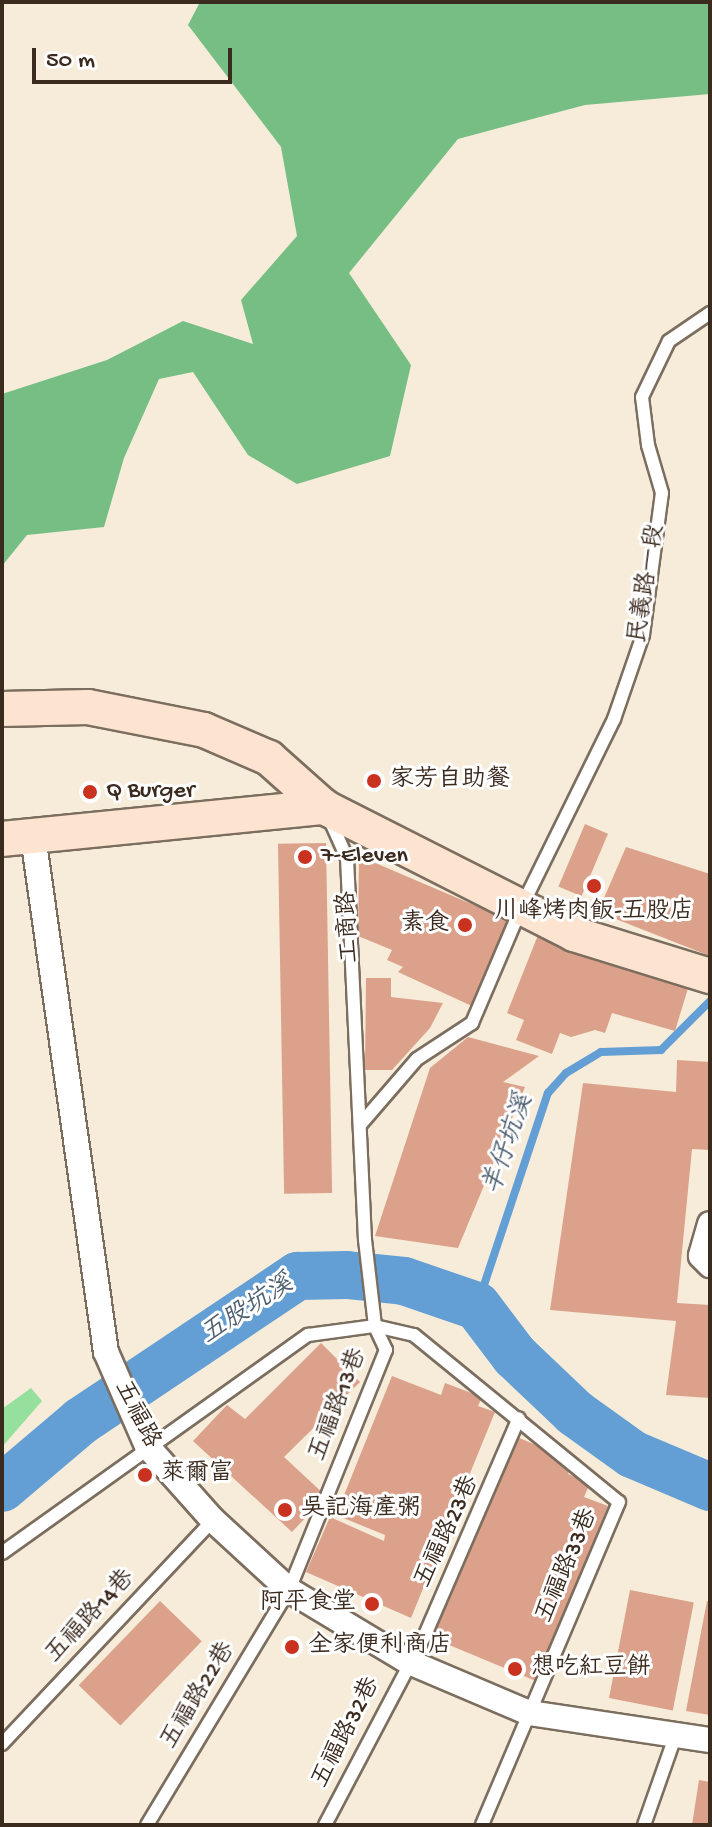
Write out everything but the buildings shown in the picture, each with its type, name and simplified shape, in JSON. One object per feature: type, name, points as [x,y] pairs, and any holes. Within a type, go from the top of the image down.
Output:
[{"type":"main road","points":[[2,709],[88,707],[204,730],[269,758],[324,807],[574,934],[710,976]]},
{"type":"main road","points":[[17,837],[324,807]]},
{"type":"street","name":"五福路","points":[[17,837],[106,1352],[141,1436],[213,1520],[289,1590],[409,1662],[529,1713],[710,1740]]},
{"type":"street","points":[[710,1224],[701,1256],[710,1265]]},
{"type":"lane","name":"民義路一段","points":[[360,1125],[417,1059],[472,1023],[521,908],[614,719],[643,635],[662,493],[648,445],[642,397],[669,341],[710,313]]},
{"type":"lane","name":"工商路","points":[[324,807],[347,858],[360,1125],[375,1326]]},
{"type":"lane","points":[[2,1553],[141,1436],[308,1335],[375,1326],[414,1335],[519,1418]]},
{"type":"lane","name":"五福路13巷","points":[[289,1590],[386,1350],[375,1326]]},
{"type":"lane","name":"五福路33巷","points":[[519,1418],[619,1502],[529,1713]]},
{"type":"lane","name":"五福路23巷","points":[[409,1662],[509,1452],[519,1418]]},
{"type":"lane","name":"五福路14巷","points":[[2,1744],[213,1520]]},
{"type":"lane","name":"五福路22巷","points":[[147,1825],[289,1590]]},
{"type":"lane","name":"五福路32巷","points":[[325,1825],[409,1662]]},
{"type":"lane","points":[[482,1825],[529,1713]]},
{"type":"lane","points":[[644,1825],[676,1734]]},
{"type":"green space","points":[[200,2],[710,2],[710,94],[585,105],[458,139],[349,273],[411,365],[390,456],[297,484],[248,455],[193,372],[159,379],[124,458],[104,527],[27,535],[2,566],[2,394],[107,360],[183,321],[253,344],[241,300],[297,236],[281,147],[188,25]]},
{"type":"green space","points":[[31,1388],[42,1401],[2,1447],[2,1409]]},
{"type":"waterway","name":"羊仔坑溪","points":[[477,1306],[548,1093],[566,1073],[601,1052],[661,1050],[710,1001]]},
{"type":"waterway","name":"五股坑溪","points":[[2,1488],[81,1421],[298,1276],[347,1275],[404,1281],[477,1306],[515,1356],[575,1413],[632,1454],[710,1487]]},
{"type":"place","name":"家芳自助餐","points":[[374,781]]},
{"type":"place","name":"Q Burger","points":[[90,792]]},
{"type":"place","name":"7-Eleven","points":[[305,857]]},
{"type":"place","name":"川峰烤肉飯-五股店","points":[[594,886]]},
{"type":"place","name":"素食","points":[[465,925]]},
{"type":"place","name":"萊爾富","points":[[145,1475]]},
{"type":"place","name":"吳記海產粥","points":[[285,1510]]},
{"type":"place","name":"阿平食堂","points":[[372,1604]]},
{"type":"place","name":"全家便利商店","points":[[292,1647]]},
{"type":"place","name":"想吃紅豆餅","points":[[515,1669]]}]
